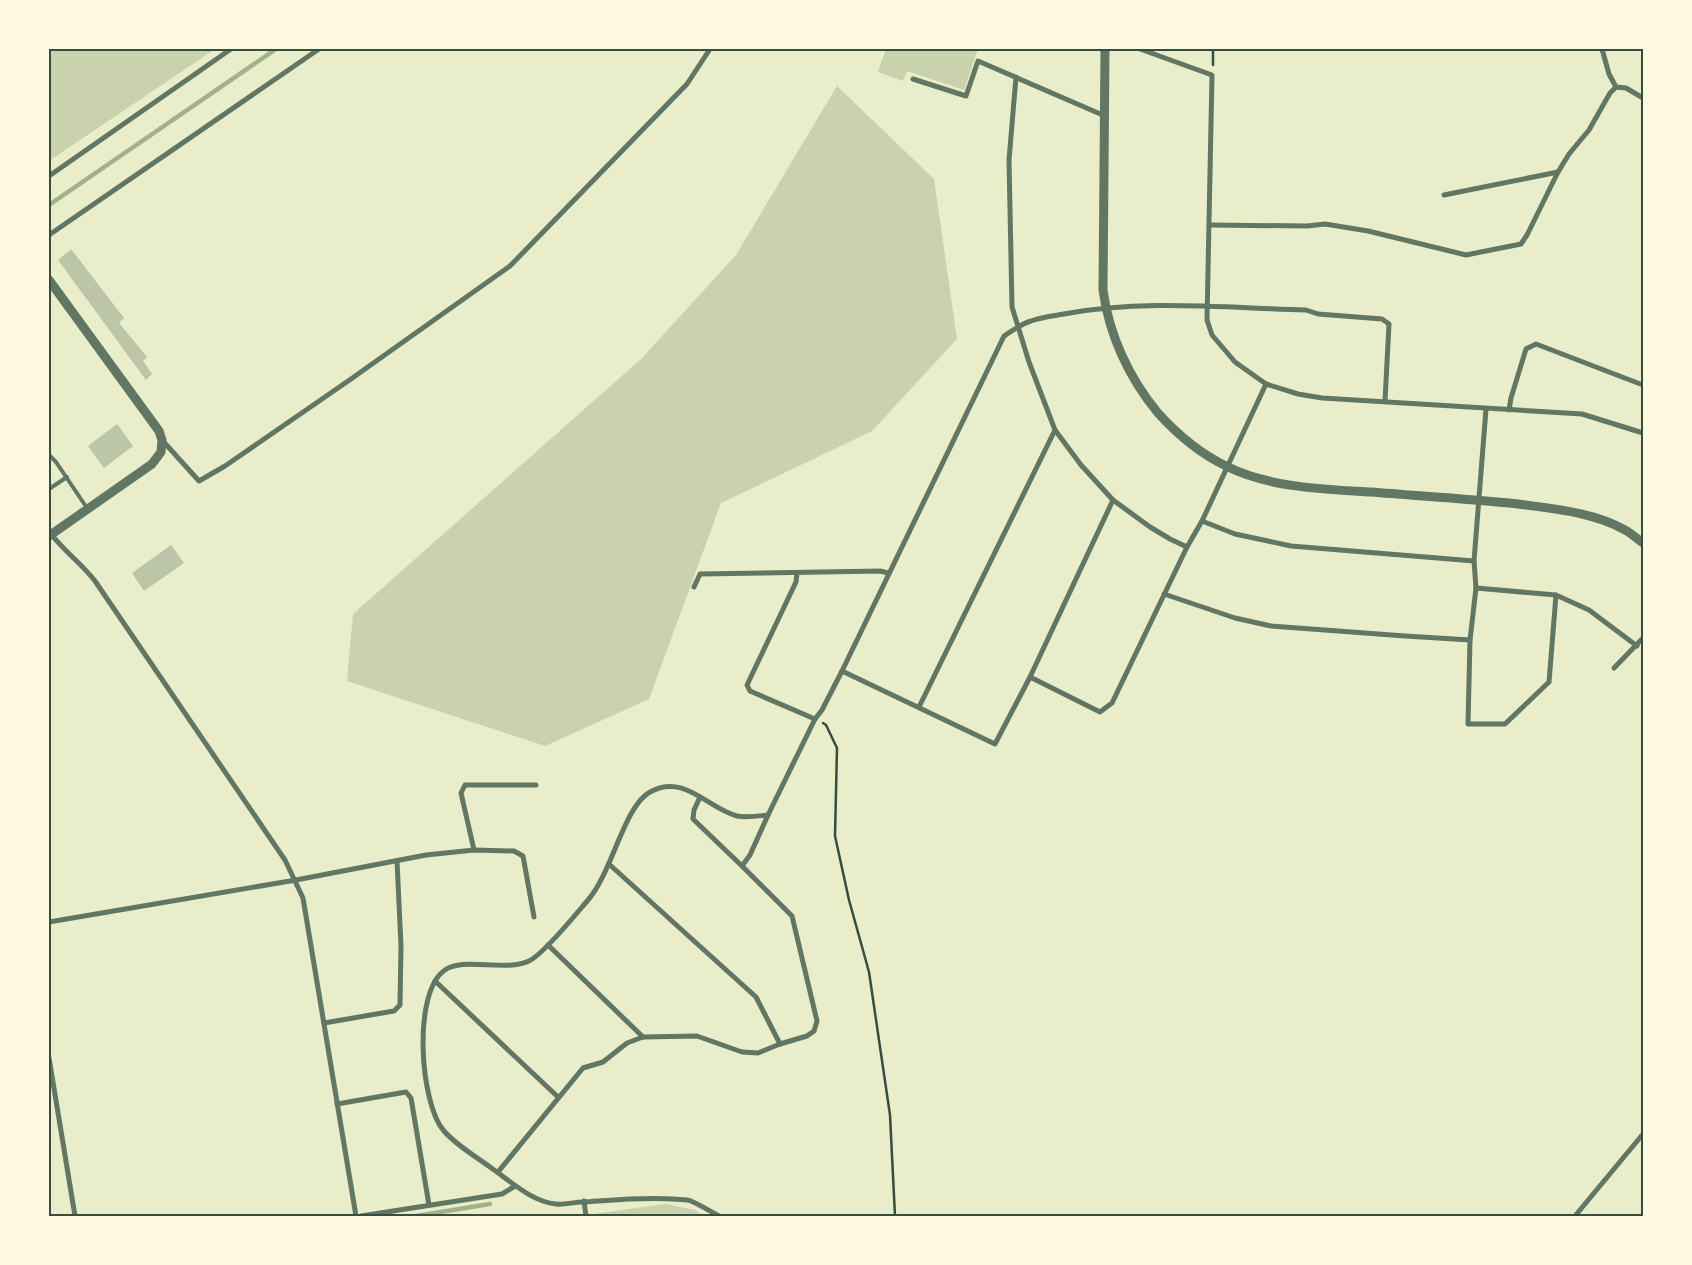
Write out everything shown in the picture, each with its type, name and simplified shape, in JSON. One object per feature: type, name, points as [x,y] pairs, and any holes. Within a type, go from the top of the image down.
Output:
[{"type":"street","points":[[49,176],[231,49]]},
{"type":"street","points":[[49,234],[319,49]]},
{"type":"street","points":[[162,440],[199,481],[225,466],[351,379],[510,266],[686,84],[710,49]]},
{"type":"street","points":[[1105,49],[1106,116],[1103,290],[1105,307],[1125,363],[1144,395],[1169,425],[1199,449],[1226,466],[1254,477],[1286,484],[1333,490],[1479,500],[1553,508],[1590,516],[1625,530],[1643,543]]},
{"type":"street","points":[[1140,49],[1212,75],[1210,225],[1206,320],[1212,335],[1235,362],[1266,384],[1298,394],[1322,398],[1582,414],[1643,433]]},
{"type":"street","points":[[1602,49],[1609,74],[1616,88]]},
{"type":"street","points":[[913,79],[966,96],[978,61],[1106,116]]},
{"type":"street","points":[[1016,77],[1009,160],[1012,307],[1029,362],[1055,430],[1081,465],[1113,500],[1150,527],[1186,547]]},
{"type":"street","points":[[1210,225],[1307,226],[1325,224],[1368,231],[1466,255],[1521,244],[1568,154],[1589,130],[1610,93],[1616,88],[1626,88],[1643,98]]},
{"type":"street","points":[[1444,195],[1558,172]]},
{"type":"street","points":[[49,280],[138,400],[159,431],[162,440],[161,452],[152,464],[50,535],[96,581],[286,860],[296,880],[303,898],[356,1216]]},
{"type":"street","points":[[742,866],[750,855],[815,719],[822,710],[842,671],[1004,336],[1018,326],[1032,320],[1105,307],[1208,306],[1306,310],[1318,314],[1382,319],[1388,324],[1385,401]]},
{"type":"street","points":[[1509,410],[1526,348],[1536,344],[1643,385]]},
{"type":"street","points":[[1030,677],[1100,712],[1112,702],[1186,547],[1202,521],[1226,466],[1266,384]]},
{"type":"street","points":[[1486,409],[1474,561],[1476,588],[1470,640],[1468,724],[1505,724],[1549,682],[1556,595]]},
{"type":"street","points":[[919,707],[1055,430]]},
{"type":"street","points":[[842,671],[994,744],[1030,677],[1113,500]]},
{"type":"street","points":[[1202,521],[1236,534],[1292,546],[1474,561]]},
{"type":"street","points":[[694,587],[700,574],[880,571],[888,573]]},
{"type":"street","points":[[797,573],[796,582],[747,684],[750,691],[815,719]]},
{"type":"street","points":[[1476,588],[1556,595],[1589,610],[1637,646]]},
{"type":"street","points":[[1164,594],[1235,618],[1271,626],[1470,640]]},
{"type":"street","points":[[1614,668],[1643,638]]},
{"type":"street","points":[[474,850],[461,793],[465,785],[536,785]]},
{"type":"street","points":[[719,1216],[689,1200],[652,1198],[555,1204],[529,1195],[514,1186],[444,1132],[434,1118],[422,1051],[429,993],[435,981],[446,969],[464,965],[510,966],[530,961],[596,892],[610,865],[634,808],[649,792],[668,786],[683,788],[735,816],[768,815]]},
{"type":"street","points":[[498,1172],[583,1068],[603,1062],[627,1043],[643,1037],[697,1036],[742,1052],[758,1053],[808,1036],[814,1031],[816,1021],[792,916],[693,819],[694,810],[700,797]]},
{"type":"street","points":[[49,922],[296,880],[426,854],[474,850],[514,851],[523,856],[534,918]]},
{"type":"street","points":[[324,1023],[394,1011],[400,1005],[401,946],[397,861]]},
{"type":"street","points":[[610,865],[756,997],[780,1044]]},
{"type":"street","points":[[548,944],[643,1037]]},
{"type":"street","points":[[435,981],[558,1097]]},
{"type":"street","points":[[49,1058],[75,1216]]},
{"type":"street","points":[[337,1104],[406,1092],[411,1098],[429,1205]]},
{"type":"street","points":[[1575,1216],[1643,1134]]},
{"type":"street","points":[[361,1216],[502,1194],[514,1186]]},
{"type":"street","points":[[584,1202],[586,1216]]},
{"type":"lane","points":[[49,456],[56,462],[88,508]]},
{"type":"lane","points":[[49,489],[67,477]]},
{"type":"path","points":[[1212,75],[1214,49]]},
{"type":"path","points":[[815,719],[826,725],[837,748],[835,836],[848,900],[870,972],[890,1115],[895,1216]]},
{"type":"green space","points":[[49,49],[215,49],[49,161]]},
{"type":"green space","points":[[886,49],[978,49],[964,90],[907,71],[903,81],[878,72]]},
{"type":"green space","points":[[837,86],[934,179],[957,339],[872,431],[721,503],[649,699],[545,746],[347,681],[353,614],[641,359],[736,255]]},
{"type":"green space","points":[[666,1204],[695,1210],[704,1216],[594,1216],[593,1214]]},
{"type":"building","points":[[71,249],[124,318],[119,323],[147,357],[143,361],[152,374],[146,380],[58,260]]},
{"type":"building","points":[[117,424],[133,446],[104,468],[88,446]]},
{"type":"building","points":[[171,545],[184,563],[144,591],[132,573]]},
{"type":"waterway","points":[[49,205],[276,49]]},
{"type":"waterway","points":[[416,1216],[490,1204]]}]
